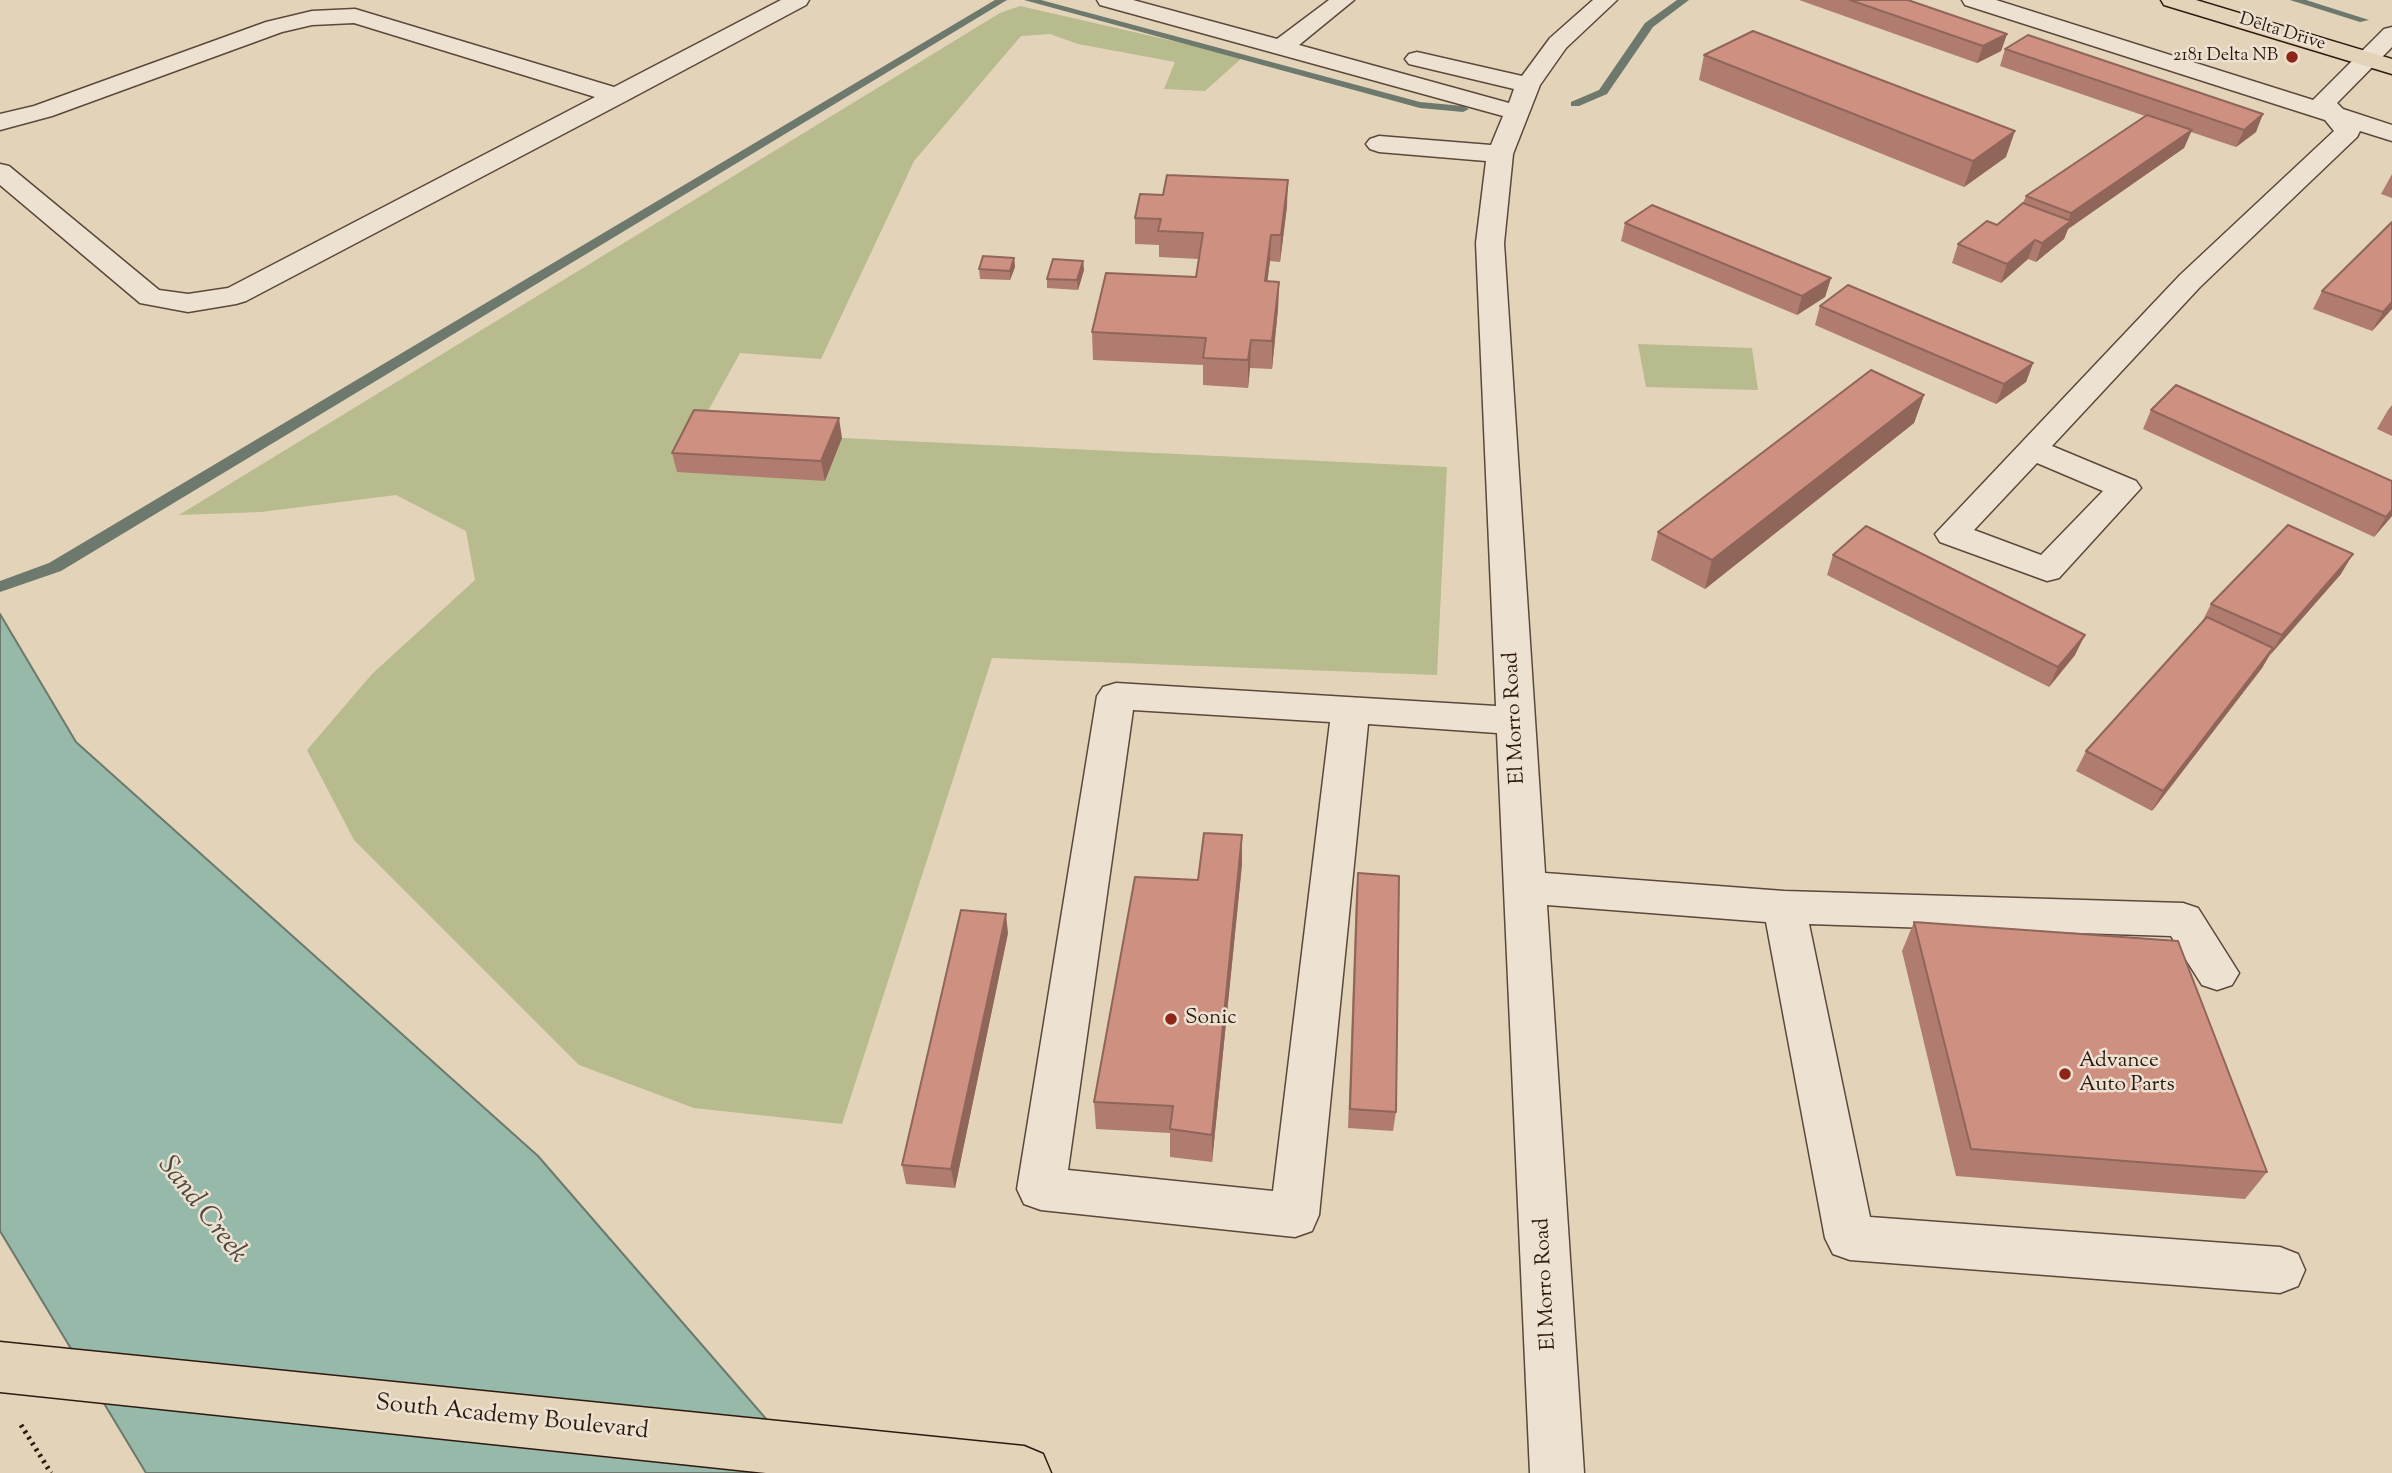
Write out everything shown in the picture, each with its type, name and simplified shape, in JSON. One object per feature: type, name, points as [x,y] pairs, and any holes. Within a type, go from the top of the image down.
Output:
[{"type":"main road","name":"Delta Drive","points":[[2172,0],[2378,62]]},
{"type":"main road","name":"South Academy Boulevard","points":[[7,1391],[1024,1473]]},
{"type":"street","points":[[0,172],[150,298],[188,303],[236,295],[798,0]]},
{"type":"street","points":[[1108,0],[1280,48],[1521,98]]},
{"type":"street","points":[[1192,0],[1217,7]]},
{"type":"street","points":[[1280,48],[1343,0]]},
{"type":"street","name":"El Morro Road","points":[[1558,1473],[1490,243],[1500,153],[1521,98],[1558,43],[1606,0]]},
{"type":"street","points":[[1973,0],[2392,134]]},
{"type":"street","points":[[0,122],[43,111],[274,27],[312,18],[355,16],[617,96]]},
{"type":"street","points":[[1280,23],[1332,37]]},
{"type":"street","points":[[2032,449],[2124,488],[2047,570],[1952,534],[2190,281],[2348,132],[2324,102],[2378,62],[2392,34]]},
{"type":"street","points":[[1399,54],[1521,98]]},
{"type":"street","points":[[1379,144],[1500,153]]},
{"type":"street","points":[[1350,710],[1295,1215],[1041,1189],[1116,696],[1350,710],[1516,722]]},
{"type":"street","points":[[1524,887],[1784,906],[2183,920],[2217,973]]},
{"type":"street","points":[[1784,906],[1850,1238],[2280,1270]]},
{"type":"path","points":[[7,1391],[51,1473]]},
{"type":"shaded area","points":[[1020,6],[1243,57],[1205,91],[1164,89],[1175,62],[1078,44],[1050,34],[1021,36],[914,161],[821,359],[740,353],[698,429],[825,481],[842,438],[1447,467],[1437,675],[992,658],[842,1124],[694,1108],[579,1065],[354,840],[307,750],[372,674],[475,580],[466,531],[396,495],[261,512],[179,515],[1000,13]]},
{"type":"shaded area","points":[[1638,344],[1752,348],[1758,390],[1646,387]]},
{"type":"water","name":"Sand Creek","points":[[0,614],[76,742],[538,1156],[813,1473],[146,1473],[0,1231]]},
{"type":"building","points":[[1850,0],[1908,0],[2007,34],[1983,46]]},
{"type":"building","points":[[1753,31],[2015,131],[1973,161],[1704,55]]},
{"type":"building","points":[[2028,35],[2263,114],[2244,130],[2005,49]]},
{"type":"building","points":[[2147,115],[2192,130],[2071,213],[2026,196]]},
{"type":"building","points":[[1167,175],[1288,180],[1281,235],[1271,235],[1265,281],[1279,282],[1272,341],[1251,340],[1248,360],[1203,358],[1206,338],[1092,332],[1106,273],[1196,277],[1203,233],[1158,231],[1161,219],[1135,218],[1140,194],[1163,195]]},
{"type":"building","points":[[2023,203],[2071,221],[2042,243],[2035,240],[2007,264],[1958,244],[1987,221],[1997,225]]},
{"type":"building","points":[[1652,205],[1831,278],[1802,296],[1625,223]]},
{"type":"building","points":[[2392,222],[2392,302],[2383,312],[2322,291]]},
{"type":"building","points":[[983,256],[1014,258],[1010,271],[979,269]]},
{"type":"building","points":[[1053,259],[1083,261],[1077,280],[1047,279]]},
{"type":"building","points":[[1848,285],[2033,363],[2004,384],[1820,306]]},
{"type":"building","points":[[1871,370],[1924,395],[1712,560],[1658,532]]},
{"type":"building","points":[[2176,385],[2392,481],[2392,510],[2386,517],[2151,410]]},
{"type":"building","points":[[694,410],[839,418],[821,461],[672,453]]},
{"type":"building","points":[[2288,525],[2353,554],[2282,635],[2211,604]]},
{"type":"building","points":[[1866,526],[2085,635],[2058,667],[1833,555]]},
{"type":"building","points":[[2207,617],[2273,648],[2163,791],[2086,751]]},
{"type":"building","name":"Sonic","points":[[1204,833],[1242,835],[1212,1135],[1170,1129],[1173,1106],[1094,1102],[1135,877],[1198,880]]},
{"type":"building","points":[[1358,873],[1399,876],[1396,1112],[1350,1109]]},
{"type":"building","points":[[961,910],[1006,914],[951,1169],[902,1165]]},
{"type":"building","name":"Advance Auto Parts","points":[[1914,922],[2178,941],[2267,1172],[1971,1149]]},
{"type":"waterway","points":[[0,587],[55,567],[1002,0]]},
{"type":"waterway","points":[[1029,0],[1420,105],[1463,109]]},
{"type":"waterway","points":[[1575,104],[1603,92],[1649,25],[1684,0]]},
{"type":"waterway","points":[[2295,0],[2364,20]]},
{"type":"place","name":"2181 Delta NB","points":[[2292,57]]},
{"type":"place","name":"Sonic","points":[[1171,1019]]},
{"type":"place","name":"Advance Auto Parts","points":[[2065,1074]]}]
